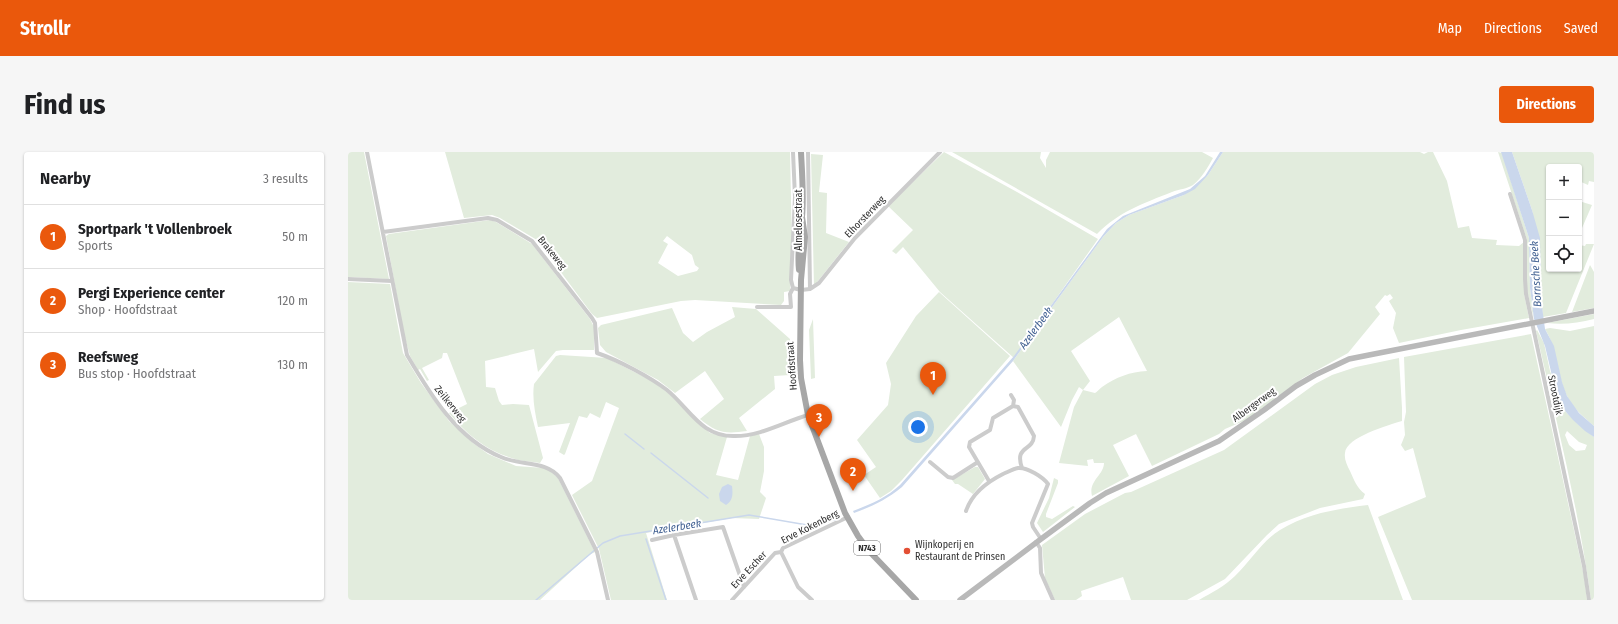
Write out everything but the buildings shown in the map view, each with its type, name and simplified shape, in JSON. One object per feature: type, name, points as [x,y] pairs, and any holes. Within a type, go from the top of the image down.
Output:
[{"type":"main road","name":"Almelosestraat","points":[[801,152],[802,217],[805,237],[801,290]]},
{"type":"main road","name":"Hoofdstraat","points":[[801,290],[801,378],[808,415],[848,517],[858,536],[869,551],[916,600]]},
{"type":"main road","name":"Albergerweg","points":[[960,600],[1038,540],[1090,503],[1106,493],[1219,440],[1264,410],[1296,386],[1336,364],[1377,353],[1594,311]]},
{"type":"street","name":"Zeilkerweg","points":[[367,152],[407,355],[421,379],[439,404],[455,424],[472,439],[488,451],[502,458],[546,467],[556,472],[596,550],[608,600]]},
{"type":"street","name":"Almelosestraat","points":[[793,152],[795,197],[791,280],[793,288]]},
{"type":"street","name":"Almelosestraat","points":[[808,152],[810,289]]},
{"type":"street","name":"Elhorsterweg","points":[[810,289],[819,283],[855,238],[940,152]]},
{"type":"street","name":"Strootdijk","points":[[1510,194],[1525,240],[1525,286],[1582,559],[1589,600]]},
{"type":"street","name":"Brakeweg","points":[[383,232],[488,218],[497,220],[532,241],[595,323],[597,353],[612,359],[667,390],[700,423],[717,434],[737,436],[750,434],[764,431],[808,415]]},
{"type":"street","points":[[348,279],[392,281]]},
{"type":"street","points":[[757,307],[791,307],[791,291],[793,288],[801,290],[810,289]]},
{"type":"street","points":[[1011,395],[1014,400],[1013,406]]},
{"type":"street","points":[[989,481],[969,447],[970,442],[990,430],[993,418],[1013,406],[1018,407],[1034,436],[1034,440],[1019,455],[1022,468]]},
{"type":"street","points":[[930,462],[948,477],[953,478],[978,462]]},
{"type":"street","points":[[966,511],[978,492],[989,481],[1017,468],[1022,468],[1044,480],[1048,484],[1032,523],[1040,548],[1041,573],[1053,600]]},
{"type":"street","name":"Erve Kokenberg","points":[[780,552],[783,548],[848,517]]},
{"type":"street","points":[[652,540],[723,527],[744,587]]},
{"type":"street","points":[[674,535],[696,600]]},
{"type":"street","name":"Erve Escher","points":[[732,600],[776,553],[780,552],[798,587],[809,599]]},
{"type":"green space","points":[[348,152],[364,152],[389,279],[348,277]]},
{"type":"green space","points":[[445,152],[790,152],[792,245],[790,291],[784,292],[784,301],[781,305],[695,300],[681,301],[597,318],[592,314],[537,240],[500,218],[492,215],[464,218]],"holes":[[[667,236],[692,255],[695,265],[699,268],[697,271],[678,276],[658,263],[668,244],[663,241]]]},
{"type":"green space","points":[[944,152],[1098,239],[1014,358],[940,292],[903,247],[896,254],[892,251],[913,230],[888,206]]},
{"type":"green space","points":[[952,152],[1041,152],[1040,158],[1046,168],[1046,160],[1050,152],[1202,152],[1213,158],[1202,176],[1193,185],[1151,200],[1132,209],[1114,219],[1097,234]]},
{"type":"green space","points":[[1223,152],[1420,152],[1424,154],[1433,152],[1447,181],[1458,228],[1469,226],[1472,238],[1497,240],[1496,245],[1519,246],[1524,242],[1524,294],[1529,318],[1399,343],[1393,328],[1396,313],[1389,301],[1393,298],[1390,294],[1387,296],[1385,295],[1375,307],[1380,314],[1348,353],[1303,378],[1246,420],[1152,466],[1136,434],[1113,445],[1129,476],[1092,496],[1092,486],[1102,471],[1104,463],[1094,463],[1093,459],[1087,460],[1088,466],[1059,463],[1074,407],[1083,390],[1079,387],[1061,427],[1013,361],[1103,237],[1116,223],[1129,215],[1184,195],[1208,175]],"holes":[[[1119,317],[1147,371],[1129,374],[1118,378],[1107,383],[1095,393],[1083,390],[1090,381],[1071,351]]]},
{"type":"green space","points":[[1498,152],[1502,153],[1529,238],[1530,288],[1534,319],[1526,287],[1527,240]]},
{"type":"green space","points":[[1512,152],[1594,152],[1594,182],[1589,181],[1588,185],[1582,182],[1582,164],[1546,164],[1546,272],[1582,272],[1582,246],[1594,244],[1566,313],[1543,317],[1541,299],[1541,260],[1532,210]]},
{"type":"green space","points":[[811,154],[823,155],[819,192],[827,193],[826,233],[849,242],[814,286]]},
{"type":"green space","points":[[1582,202],[1592,205],[1582,228]]},
{"type":"green space","points":[[490,220],[496,222],[532,244],[590,319],[594,327],[594,350],[556,351],[538,372],[534,349],[485,361],[486,387],[495,388],[499,401],[502,405],[529,405],[543,458],[540,463],[518,460],[496,452],[479,442],[463,428],[449,413],[467,404],[447,353],[443,353],[442,358],[422,368],[429,380],[427,381],[420,369],[418,370],[410,356],[404,334],[386,236],[389,234]]},
{"type":"green space","points":[[1590,265],[1594,272],[1594,308],[1572,312]]},
{"type":"green space","points":[[348,282],[390,284],[403,353],[421,383],[449,421],[473,443],[488,454],[516,466],[544,468],[549,470],[558,478],[595,552],[589,555],[540,600],[348,600]]},
{"type":"green space","points":[[939,292],[1010,356],[902,480],[891,491],[880,498],[864,475],[876,467],[857,440],[888,405],[891,384],[886,363],[916,316]]},
{"type":"green space","points":[[732,307],[756,309],[790,339],[790,375],[774,376],[775,389],[739,418],[747,431],[727,432],[717,430],[700,419],[724,399],[705,371],[675,393],[658,380],[606,352],[600,345],[598,328],[601,325],[672,308],[683,333],[693,342],[707,332],[735,317]]},
{"type":"green space","points":[[1594,314],[1594,319],[1582,322],[1565,324],[1547,323]]},
{"type":"green space","points":[[813,319],[815,378],[811,379],[809,330]]},
{"type":"green space","points":[[1594,326],[1594,426],[1569,401],[1561,380],[1553,345],[1545,329],[1550,328],[1570,331]]},
{"type":"green space","points":[[1537,330],[1544,343],[1550,371],[1566,412],[1594,437],[1594,600],[1591,600],[1574,499]],"holes":[[[1567,431],[1579,442],[1587,445],[1585,450],[1576,451],[1569,445],[1565,435]]]},
{"type":"green space","points":[[1531,334],[1584,576],[1587,600],[1412,600],[1378,517],[1426,497],[1413,448],[1405,451],[1401,445],[1405,435],[1404,422],[1406,412],[1404,357]]},
{"type":"green space","points":[[556,356],[607,358],[654,382],[668,393],[710,433],[727,437],[716,475],[738,480],[750,436],[759,434],[764,447],[764,471],[760,492],[766,498],[759,519],[732,518],[646,533],[667,600],[611,600],[599,549],[572,495],[592,481],[619,408],[606,402],[600,418],[590,413],[587,418],[579,416],[565,454],[564,455],[559,452],[570,423],[538,427],[533,395],[534,384]]},
{"type":"green space","points":[[1399,358],[1402,421],[1369,432],[1360,437],[1347,447],[1345,453],[1346,462],[1354,481],[1365,494],[1363,499],[1320,508],[1279,524],[1225,579],[1187,600],[1131,600],[1123,577],[1081,591],[1082,596],[1076,600],[1055,600],[1045,578],[1042,545],[1085,514],[1125,493],[1131,492],[1224,450],[1315,384],[1332,375],[1356,367]]},
{"type":"green space","points":[[975,467],[978,467],[985,479],[973,494],[958,484],[955,484],[952,480]]},
{"type":"green space","points":[[1054,478],[1058,480],[1058,483],[1046,517],[1052,519],[1073,506],[1075,507],[1043,532],[1037,523],[1049,498]]},
{"type":"green space","points":[[1368,505],[1403,600],[1199,600],[1231,580],[1267,540],[1280,530],[1301,519],[1334,510]]},
{"type":"water","points":[[1220,152],[1223,152],[1208,175],[1195,189],[1184,195],[1129,215],[1116,223],[1103,237],[1013,361],[902,487],[879,502],[854,513],[853,511],[884,497],[900,485],[1014,356],[1107,229],[1123,216],[1190,189],[1205,176]]},
{"type":"water","name":"Bornsche Beek","points":[[1501,152],[1512,152],[1540,238],[1541,299],[1545,329],[1554,346],[1562,382],[1567,396],[1579,413],[1594,426],[1594,437],[1585,431],[1566,412],[1556,393],[1545,346],[1534,319],[1530,288],[1529,238]]},
{"type":"water","points":[[728,484],[732,486],[732,494],[730,501],[726,505],[720,501],[719,494],[722,487]]},
{"type":"waterway","points":[[625,434],[644,449]]},
{"type":"waterway","points":[[651,453],[708,498]]},
{"type":"waterway","name":"Azelerbeek","points":[[536,600],[603,543],[620,536],[749,515],[813,526],[837,519]]},
{"type":"waterway","points":[[646,539],[666,600]]},
{"type":"place","name":"Sportpark 't Vollenbroek","points":[[933,395]]},
{"type":"place","name":"Reefsweg","points":[[819,437]]},
{"type":"place","name":"Pergi Experience center","points":[[853,491]]},
{"type":"place","name":"Wijnkoperij en Restaurant de Prinsen","points":[[907,551]]}]
